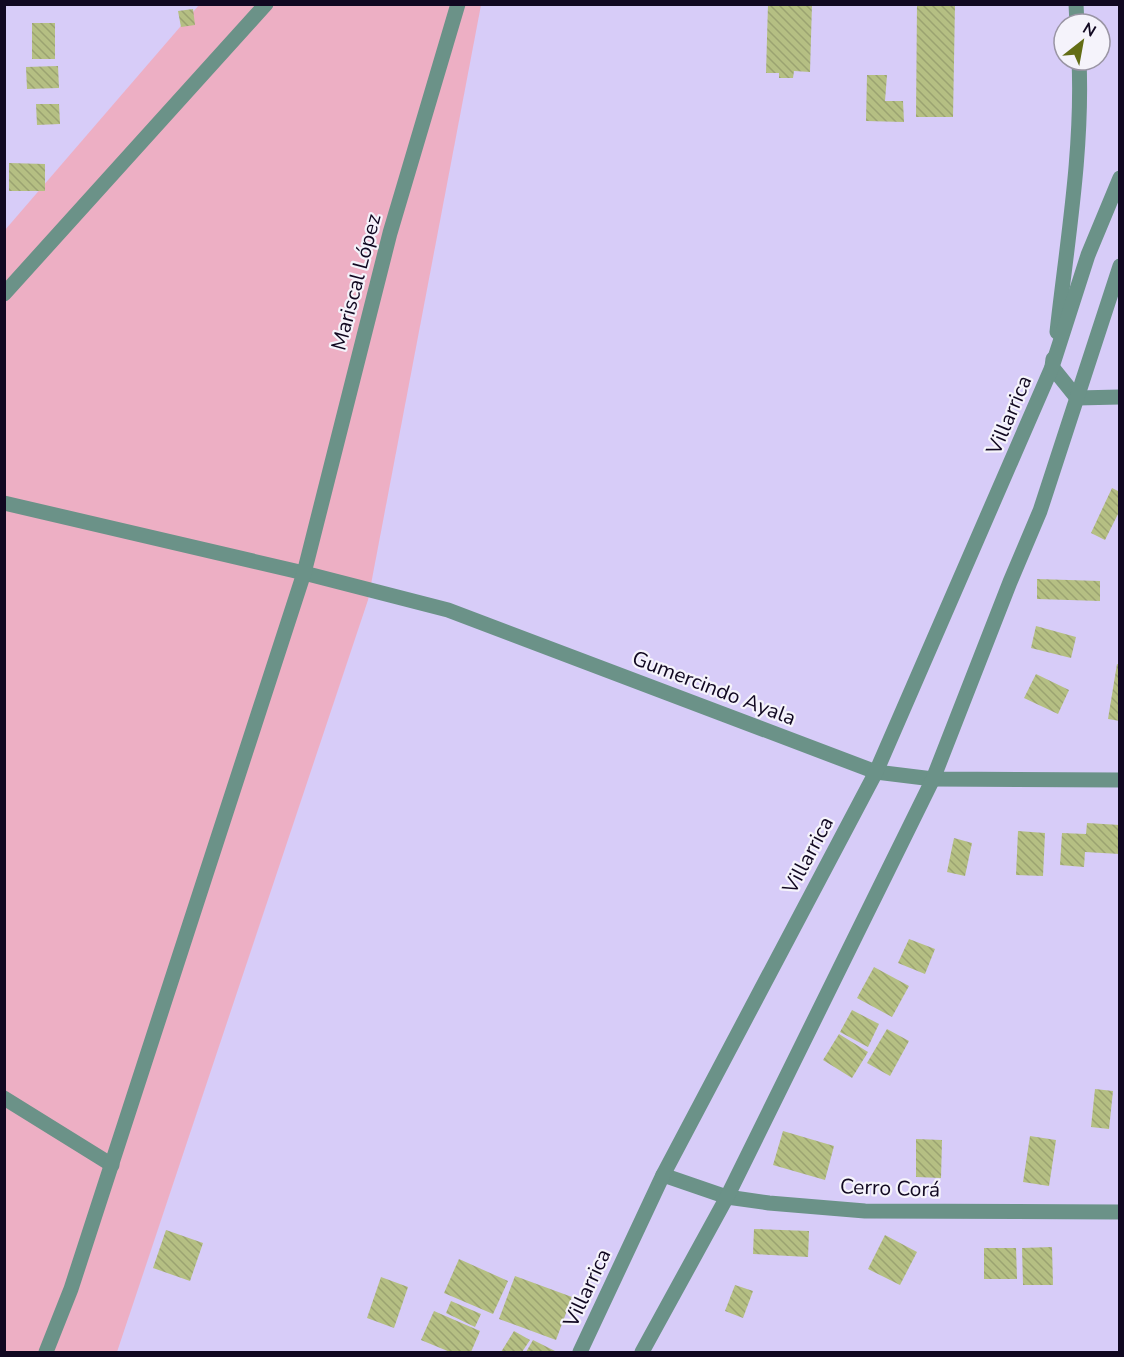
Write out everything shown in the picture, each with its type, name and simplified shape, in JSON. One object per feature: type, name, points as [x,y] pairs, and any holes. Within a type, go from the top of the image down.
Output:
[{"type":"street","points":[[4,294],[266,4]]},
{"type":"street","name":"Mariscal López","points":[[46,1353],[71,1289],[304,573],[390,233],[458,4]]},
{"type":"street","name":"Villarrica","points":[[1077,398],[1052,367],[1075,186],[1079,72]]},
{"type":"street","name":"Villarrica","points":[[580,1353],[663,1175],[876,772],[1052,367],[1088,255],[1119,178]]},
{"type":"street","points":[[642,1353],[727,1197],[933,779],[1040,511],[1119,266]]},
{"type":"street","points":[[1077,398],[1119,397]]},
{"type":"street","name":"Gumercindo Ayala","points":[[4,503],[448,609],[876,772],[933,779],[1119,780]]},
{"type":"street","points":[[4,1098],[111,1165]]},
{"type":"street","name":"Cerro Corá","points":[[663,1175],[727,1197],[865,1211],[1119,1212]]},
{"type":"shaded area","points":[[199,5],[481,5],[368,600],[117,1352],[5,1352],[5,230]]},
{"type":"building","points":[[768,4],[812,4],[810,72],[794,71],[793,78],[779,78],[779,73],[766,73]]},
{"type":"building","points":[[917,4],[955,4],[953,117],[916,117]]},
{"type":"building","points":[[193,9],[195,25],[181,27],[178,11]]},
{"type":"building","points":[[32,23],[55,23],[55,59],[32,59]]},
{"type":"building","points":[[58,66],[59,88],[27,89],[26,67]]},
{"type":"building","points":[[867,75],[887,75],[885,101],[903,101],[904,122],[866,121]]},
{"type":"building","points":[[36,104],[59,104],[60,124],[37,125]]},
{"type":"building","points":[[9,163],[45,164],[45,191],[9,191]]},
{"type":"building","points":[[1112,488],[1120,492],[1120,510],[1105,540],[1091,533]]},
{"type":"building","points":[[1037,579],[1100,581],[1100,601],[1037,599]]},
{"type":"building","points":[[1036,626],[1076,637],[1071,658],[1031,648]]},
{"type":"building","points":[[1117,664],[1120,665],[1120,721],[1108,719]]},
{"type":"building","points":[[1036,674],[1069,690],[1058,714],[1024,698]]},
{"type":"building","points":[[1087,823],[1120,825],[1120,854],[1085,852],[1084,867],[1060,865],[1062,833],[1086,834]]},
{"type":"building","points":[[1018,831],[1045,833],[1043,876],[1016,875]]},
{"type":"building","points":[[954,838],[972,843],[965,876],[947,872]]},
{"type":"building","points":[[909,939],[935,949],[925,974],[898,963]]},
{"type":"building","points":[[874,967],[909,986],[892,1017],[857,998]]},
{"type":"building","points":[[852,1010],[879,1024],[868,1047],[840,1032]]},
{"type":"building","points":[[887,1029],[909,1041],[890,1076],[867,1063]]},
{"type":"building","points":[[839,1034],[868,1052],[852,1078],[823,1060]]},
{"type":"building","points":[[1095,1089],[1113,1091],[1109,1129],[1091,1127]]},
{"type":"building","points":[[783,1131],[834,1146],[825,1180],[773,1165]]},
{"type":"building","points":[[1030,1136],[1056,1140],[1049,1186],[1023,1182]]},
{"type":"building","points":[[916,1139],[942,1140],[941,1178],[916,1177]]},
{"type":"building","points":[[754,1229],[809,1231],[808,1257],[753,1254]]},
{"type":"building","points":[[166,1230],[203,1243],[190,1281],[153,1268]]},
{"type":"building","points":[[885,1235],[917,1252],[900,1285],[868,1269]]},
{"type":"building","points":[[1052,1247],[1053,1285],[1023,1285],[1022,1248]]},
{"type":"building","points":[[984,1248],[1016,1248],[1017,1279],[984,1279]]},
{"type":"building","points":[[459,1259],[508,1281],[493,1314],[444,1293]]},
{"type":"building","points":[[515,1276],[572,1297],[556,1340],[499,1319]]},
{"type":"building","points":[[381,1277],[408,1287],[394,1328],[367,1318]]},
{"type":"building","points":[[735,1285],[753,1291],[743,1318],[725,1311]]},
{"type":"building","points":[[451,1301],[481,1314],[475,1327],[446,1313]]},
{"type":"building","points":[[434,1311],[480,1331],[471,1352],[450,1352],[421,1340]]},
{"type":"building","points":[[514,1331],[530,1340],[522,1352],[501,1352]]},
{"type":"building","points":[[533,1340],[557,1352],[526,1352]]}]
